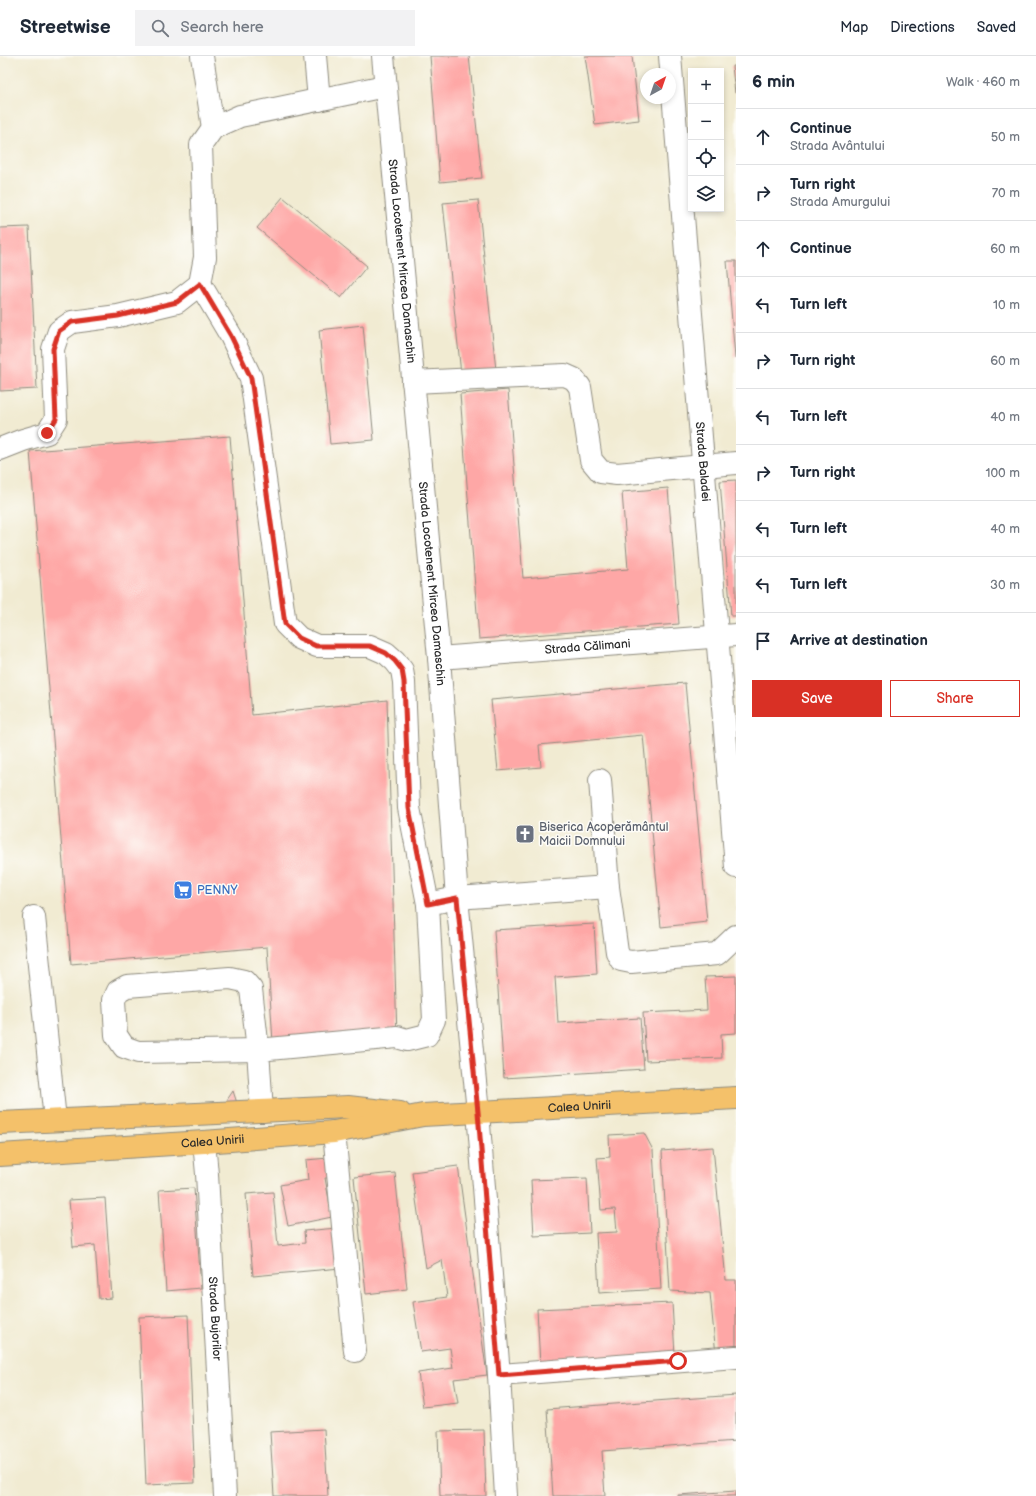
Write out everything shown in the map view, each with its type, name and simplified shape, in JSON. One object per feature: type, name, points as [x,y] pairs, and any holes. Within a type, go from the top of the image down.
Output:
[{"type":"main road","name":"Calea Unirii","points":[[0,1155],[334,1132],[424,1115],[736,1098]]},
{"type":"main road","name":"Calea Unirii","points":[[0,1123],[348,1107],[424,1115]]},
{"type":"street","points":[[202,56],[213,128]]},
{"type":"street","points":[[315,56],[319,100]]},
{"type":"street","name":"Strada Locotenent Mircea Damaschin","points":[[383,56],[439,658],[457,898],[478,1112],[499,1375],[506,1496]]},
{"type":"street","name":"Strada Baladei","points":[[670,56],[703,466],[726,636],[736,867]]},
{"type":"street","points":[[262,1111],[258,1050],[251,989],[244,981],[230,978],[127,986],[118,991],[114,1000],[116,1035],[124,1047],[138,1052],[258,1050],[397,1038],[407,1040],[427,1035],[434,1020],[428,904],[409,808],[402,670],[386,653],[370,646],[316,646],[299,638],[285,624],[251,378],[231,336],[200,284],[205,257],[201,145],[213,128],[240,116],[385,86]]},
{"type":"street","points":[[0,449],[47,433],[56,419],[53,349],[59,331],[72,322],[118,316],[177,302],[200,284]]},
{"type":"street","points":[[413,382],[565,376],[574,379],[580,386],[591,460],[601,472],[617,474],[736,463]]},
{"type":"street","name":"Strada Călimani","points":[[439,658],[726,636]]},
{"type":"street","points":[[600,780],[608,887],[617,952],[621,960],[631,962],[717,954],[736,936]]},
{"type":"street","points":[[428,904],[457,898],[608,887]]},
{"type":"street","points":[[34,917],[55,1120]]},
{"type":"street","points":[[334,1132],[355,1351]]},
{"type":"street","name":"Strada Bujorilor","points":[[204,1142],[225,1496]]},
{"type":"street","points":[[499,1375],[736,1357]]},
{"type":"building","points":[[430,56],[469,56],[482,178],[440,182]]},
{"type":"building","points":[[585,56],[632,56],[639,120],[595,125]]},
{"type":"building","points":[[732,66],[736,66],[736,93],[735,93]]},
{"type":"building","points":[[283,197],[367,266],[341,298],[257,228]]},
{"type":"building","points":[[478,200],[496,370],[461,374],[443,203]]},
{"type":"building","points":[[29,227],[37,389],[0,391],[0,228]]},
{"type":"building","points":[[727,261],[736,261],[736,358],[735,358]]},
{"type":"building","points":[[363,325],[374,440],[330,444],[319,330]]},
{"type":"building","points":[[508,390],[523,578],[628,569],[622,492],[668,488],[679,624],[479,639],[460,394]]},
{"type":"building","points":[[230,436],[252,715],[387,700],[397,1037],[273,1043],[267,947],[71,964],[30,451]]},
{"type":"building","points":[[736,480],[736,616],[731,616],[720,481]]},
{"type":"building","points":[[685,683],[707,922],[661,927],[643,735],[539,745],[541,767],[498,771],[491,700]]},
{"type":"building","points":[[594,924],[597,974],[555,977],[558,1023],[640,1018],[644,1069],[504,1078],[494,930]]},
{"type":"building","points":[[736,976],[736,1033],[721,1034],[722,1058],[646,1061],[643,1013],[707,1010],[705,977]]},
{"type":"building","points":[[233,1091],[238,1106],[223,1106]]},
{"type":"building","points":[[644,1133],[653,1150],[661,1289],[599,1293],[596,1233],[617,1232],[615,1209],[601,1210],[597,1158],[610,1157],[609,1135]]},
{"type":"building","points":[[713,1147],[726,1280],[736,1280],[736,1353],[716,1355],[710,1293],[670,1291],[662,1151]]},
{"type":"building","points":[[328,1158],[330,1178],[325,1178],[332,1217],[288,1226],[280,1185],[308,1180],[306,1160]]},
{"type":"building","points":[[458,1166],[487,1375],[454,1379],[458,1403],[423,1407],[418,1373],[453,1368],[450,1348],[421,1352],[413,1302],[447,1297],[442,1260],[426,1268],[412,1172]]},
{"type":"building","points":[[395,1173],[407,1289],[366,1294],[354,1177]]},
{"type":"building","points":[[587,1178],[590,1233],[534,1236],[531,1180]]},
{"type":"building","points":[[194,1188],[201,1288],[166,1291],[159,1190]]},
{"type":"building","points":[[273,1192],[278,1246],[305,1243],[304,1231],[337,1228],[341,1268],[253,1276],[246,1194]]},
{"type":"building","points":[[105,1198],[112,1298],[99,1299],[95,1245],[73,1247],[69,1200]]},
{"type":"building","points":[[672,1303],[675,1355],[540,1365],[537,1309]]},
{"type":"building","points":[[188,1315],[195,1483],[146,1485],[139,1317]]},
{"type":"building","points":[[736,1395],[736,1441],[602,1451],[605,1496],[553,1496],[547,1409]]},
{"type":"building","points":[[324,1429],[328,1496],[274,1496],[270,1432]]},
{"type":"building","points":[[484,1430],[486,1496],[440,1496],[438,1431]]},
{"type":"building","points":[[736,1491],[736,1496],[678,1496],[678,1495]]},
{"type":"place","name":"Biserica Acoperământul Maicii Domnului","points":[[525,834]]},
{"type":"place","name":"PENNY","points":[[183,890]]},
{"type":"route","points":[[47,433],[56,419],[53,349],[59,331],[72,322],[118,316],[177,302],[200,284],[231,336],[251,378],[285,624],[299,638],[316,646],[370,646],[386,653],[402,670],[404,682],[409,808],[428,904],[457,898],[478,1112],[499,1375],[678,1361]]}]
